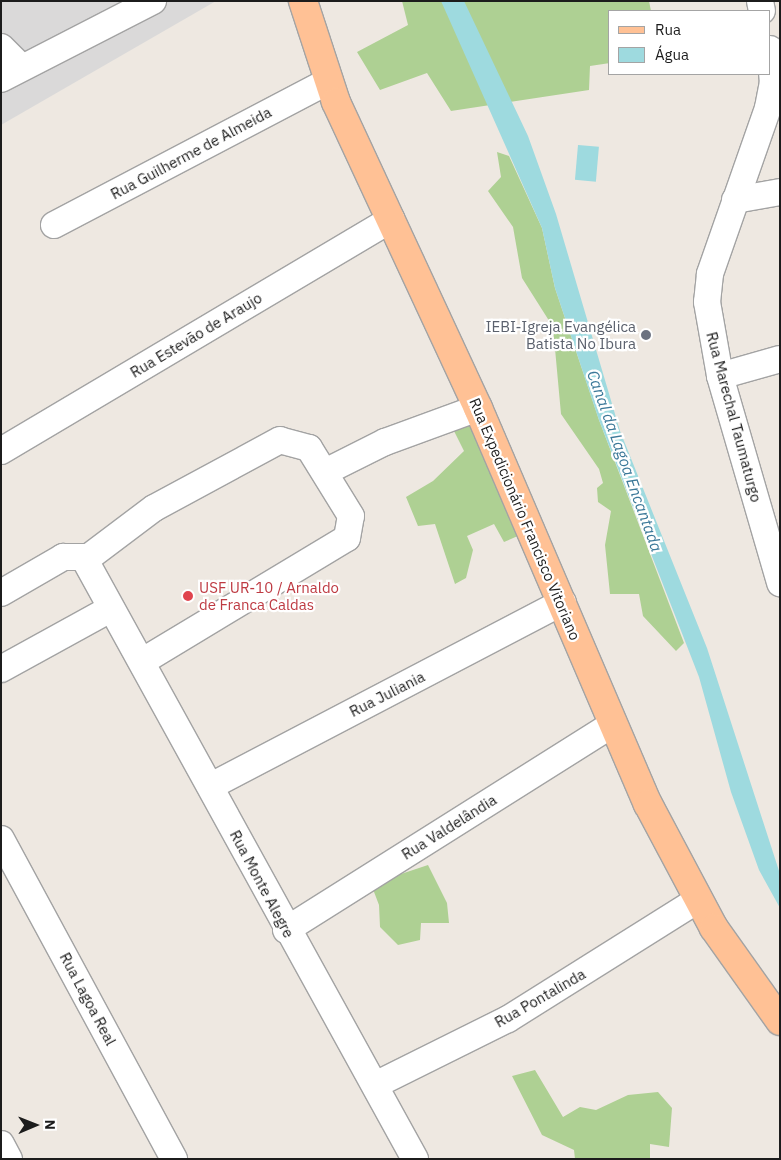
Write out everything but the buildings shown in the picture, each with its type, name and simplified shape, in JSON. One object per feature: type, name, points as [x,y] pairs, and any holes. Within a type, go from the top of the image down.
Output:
[{"type":"main road","name":"Rua Expedicionário Francisco Vitoriano","points":[[303,1],[328,81],[478,408],[563,602],[612,725],[698,900],[780,1020]]},
{"type":"street","points":[[1,47],[11,73],[153,1]]},
{"type":"street","name":"Rua Marechal Taumaturgo","points":[[771,60],[773,82],[768,108],[710,274],[707,302],[720,376],[770,511],[780,583]]},
{"type":"street","name":"Rua Guilherme de Almeida","points":[[54,225],[328,81]]},
{"type":"street","points":[[735,200],[780,192]]},
{"type":"street","name":"Rua Estevão de Araujo","points":[[1,451],[392,219]]},
{"type":"street","points":[[720,376],[780,359]]},
{"type":"street","points":[[327,471],[385,442],[478,408]]},
{"type":"street","points":[[1,593],[63,557],[86,557],[154,508],[280,440],[309,448],[327,471],[353,521],[341,546],[143,661]]},
{"type":"street","name":"Rua Monte Alegre","points":[[86,557],[110,609],[143,661],[286,930],[414,1159]]},
{"type":"street","name":"Rua Juliania","points":[[211,786],[563,602]]},
{"type":"street","points":[[1,669],[110,609]]},
{"type":"street","name":"Rua Valdelândia","points":[[286,930],[612,725]]},
{"type":"street","name":"Rua Lagoa Real","points":[[1,839],[174,1159]]},
{"type":"street","name":"Rua Pontalinda","points":[[374,1085],[508,1019],[698,900]]},
{"type":"street","points":[[1,1144],[10,1159]]},
{"type":"shaded area","points":[[1,1],[216,1],[1,125]]},
{"type":"green space","points":[[402,1],[649,1],[651,10],[608,10],[608,63],[590,66],[589,90],[451,111],[427,73],[380,90],[357,52],[408,25]]},
{"type":"green space","points":[[497,152],[509,156],[542,228],[555,288],[599,420],[684,643],[676,651],[643,616],[639,594],[610,594],[605,545],[611,511],[598,502],[597,488],[603,483],[599,469],[561,414],[553,327],[522,278],[513,227],[488,191],[501,177]]},
{"type":"green space","points":[[475,418],[527,532],[504,542],[494,524],[467,536],[473,550],[466,578],[455,584],[435,524],[418,526],[406,497],[433,481],[464,451],[452,427]]},
{"type":"green space","points":[[428,865],[447,903],[449,923],[421,923],[420,940],[398,945],[380,927],[379,905],[371,884]]},
{"type":"green space","points":[[535,1070],[563,1117],[580,1107],[596,1110],[628,1095],[658,1092],[672,1108],[669,1147],[650,1144],[650,1159],[575,1159],[574,1150],[542,1135],[512,1076]]},
{"type":"water","name":"Canal da Lagoa Encantada","points":[[441,1],[464,1],[528,136],[556,214],[620,431],[707,648],[780,874],[780,908],[759,870],[731,792],[699,677],[599,420],[555,288],[542,228]]},
{"type":"water","points":[[578,145],[599,147],[596,182],[575,180]]},
{"type":"place","name":"IEBI-Igreja Evangélica Batista No Ibura","points":[[646,335]]},
{"type":"place","name":"USF UR-10 / Arnaldo de Franca Caldas","points":[[188,596]]}]
